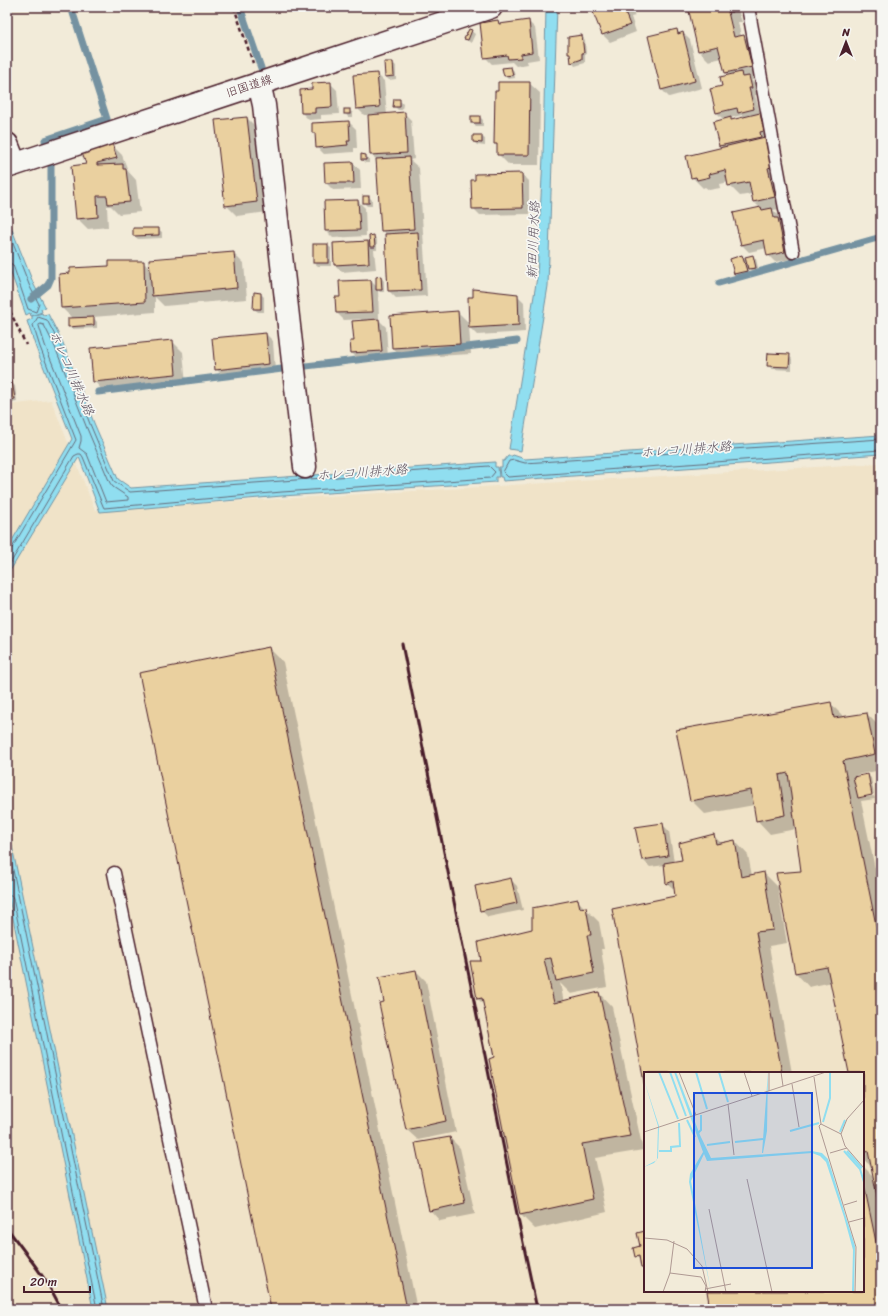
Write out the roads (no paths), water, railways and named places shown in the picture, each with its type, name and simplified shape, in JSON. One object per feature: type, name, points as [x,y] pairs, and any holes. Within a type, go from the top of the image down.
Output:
[{"type":"street","name":"旧国道線","points":[[11,166],[259,83],[437,15],[491,7]]},
{"type":"street","points":[[259,83],[264,105],[305,468]]},
{"type":"street","points":[[7,144],[11,166]]},
{"type":"lane","points":[[748,7],[794,252]]},
{"type":"lane","points":[[114,872],[206,1309]]},
{"type":"water","points":[[546,7],[557,7],[548,286],[521,451],[509,449],[537,277],[543,157]]},
{"type":"water","points":[[7,217],[34,285],[46,308],[41,309],[42,312],[31,316],[30,313],[26,315],[7,262]]},
{"type":"water","name":"ホレコ川排水路","points":[[42,313],[43,315],[48,314],[63,343],[94,423],[118,479],[131,488],[495,462],[495,467],[498,467],[499,477],[496,477],[496,482],[282,496],[100,512],[79,457],[7,576],[7,549],[72,439],[36,348],[27,321],[32,319],[32,316]]},
{"type":"water","name":"ホレコ川排水路","points":[[881,435],[881,454],[503,481],[502,477],[500,477],[499,467],[502,467],[502,461],[504,461],[508,456],[513,455],[525,459]]},
{"type":"water","points":[[7,822],[108,1309],[93,1309],[7,889]]},
{"type":"waterway","points":[[31,299],[48,285],[51,278],[51,165],[45,140],[107,119],[71,7]]},
{"type":"waterway","points":[[240,7],[261,68]]},
{"type":"waterway","points":[[719,283],[881,237]]},
{"type":"waterway","points":[[306,366],[517,341]]},
{"type":"waterway","points":[[98,392],[282,369]]},
{"type":"railway","points":[[402,644],[537,1309]]},
{"type":"railway","points":[[7,1228],[50,1288],[61,1309]]},
{"type":"water label","name":"新田川用水路","points":[[533,240]]}]
